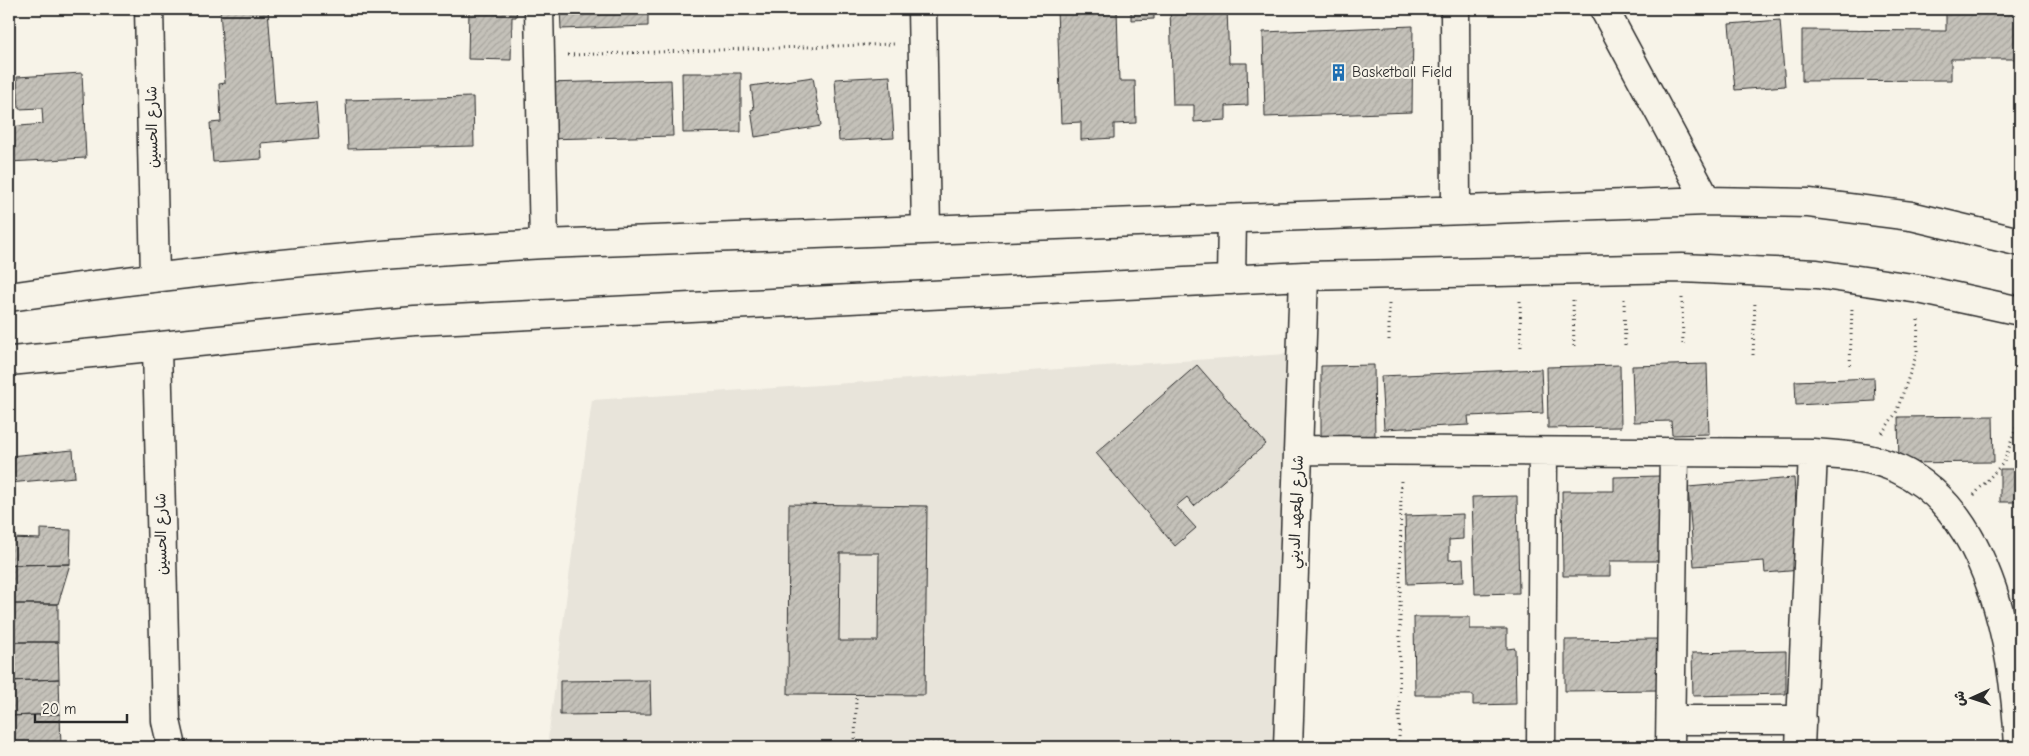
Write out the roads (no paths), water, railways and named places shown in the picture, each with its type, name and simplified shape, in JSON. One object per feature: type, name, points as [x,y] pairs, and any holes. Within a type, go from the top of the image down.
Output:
[{"type":"street","name":"شارع الحسين","points":[[149,9],[154,276]]},
{"type":"street","points":[[539,9],[544,244]]},
{"type":"street","points":[[922,9],[926,230]]},
{"type":"street","points":[[1455,9],[1456,210]]},
{"type":"street","points":[[1610,9],[1706,201]]},
{"type":"street","points":[[9,297],[154,276],[414,251],[544,244],[1706,201],[1809,204],[1902,215],[2020,242]]},
{"type":"street","points":[[1231,280],[1232,218]]},
{"type":"street","points":[[9,361],[157,348],[286,332],[415,321],[1304,276],[1519,270],[1682,268],[1817,274],[1919,289],[2020,311]]},
{"type":"street","name":"شارع المعهد الديني","points":[[1288,747],[1304,276]]},
{"type":"street","name":"شارع الحسين","points":[[157,348],[166,721],[172,747]]},
{"type":"street","points":[[1298,450],[1813,453],[1863,457],[1898,469],[1922,484],[1955,515],[2009,607],[2019,747]]},
{"type":"street","points":[[1541,747],[1544,452]]},
{"type":"street","points":[[1670,747],[1674,452]]},
{"type":"street","points":[[1800,747],[1813,453]]},
{"type":"street","points":[[1671,720],[1802,720]]},
{"type":"street","name":"شارع الحسين","points":[[160,747],[166,721]]},
{"type":"place","name":"Basketball Field","points":[[1338,72]]}]
